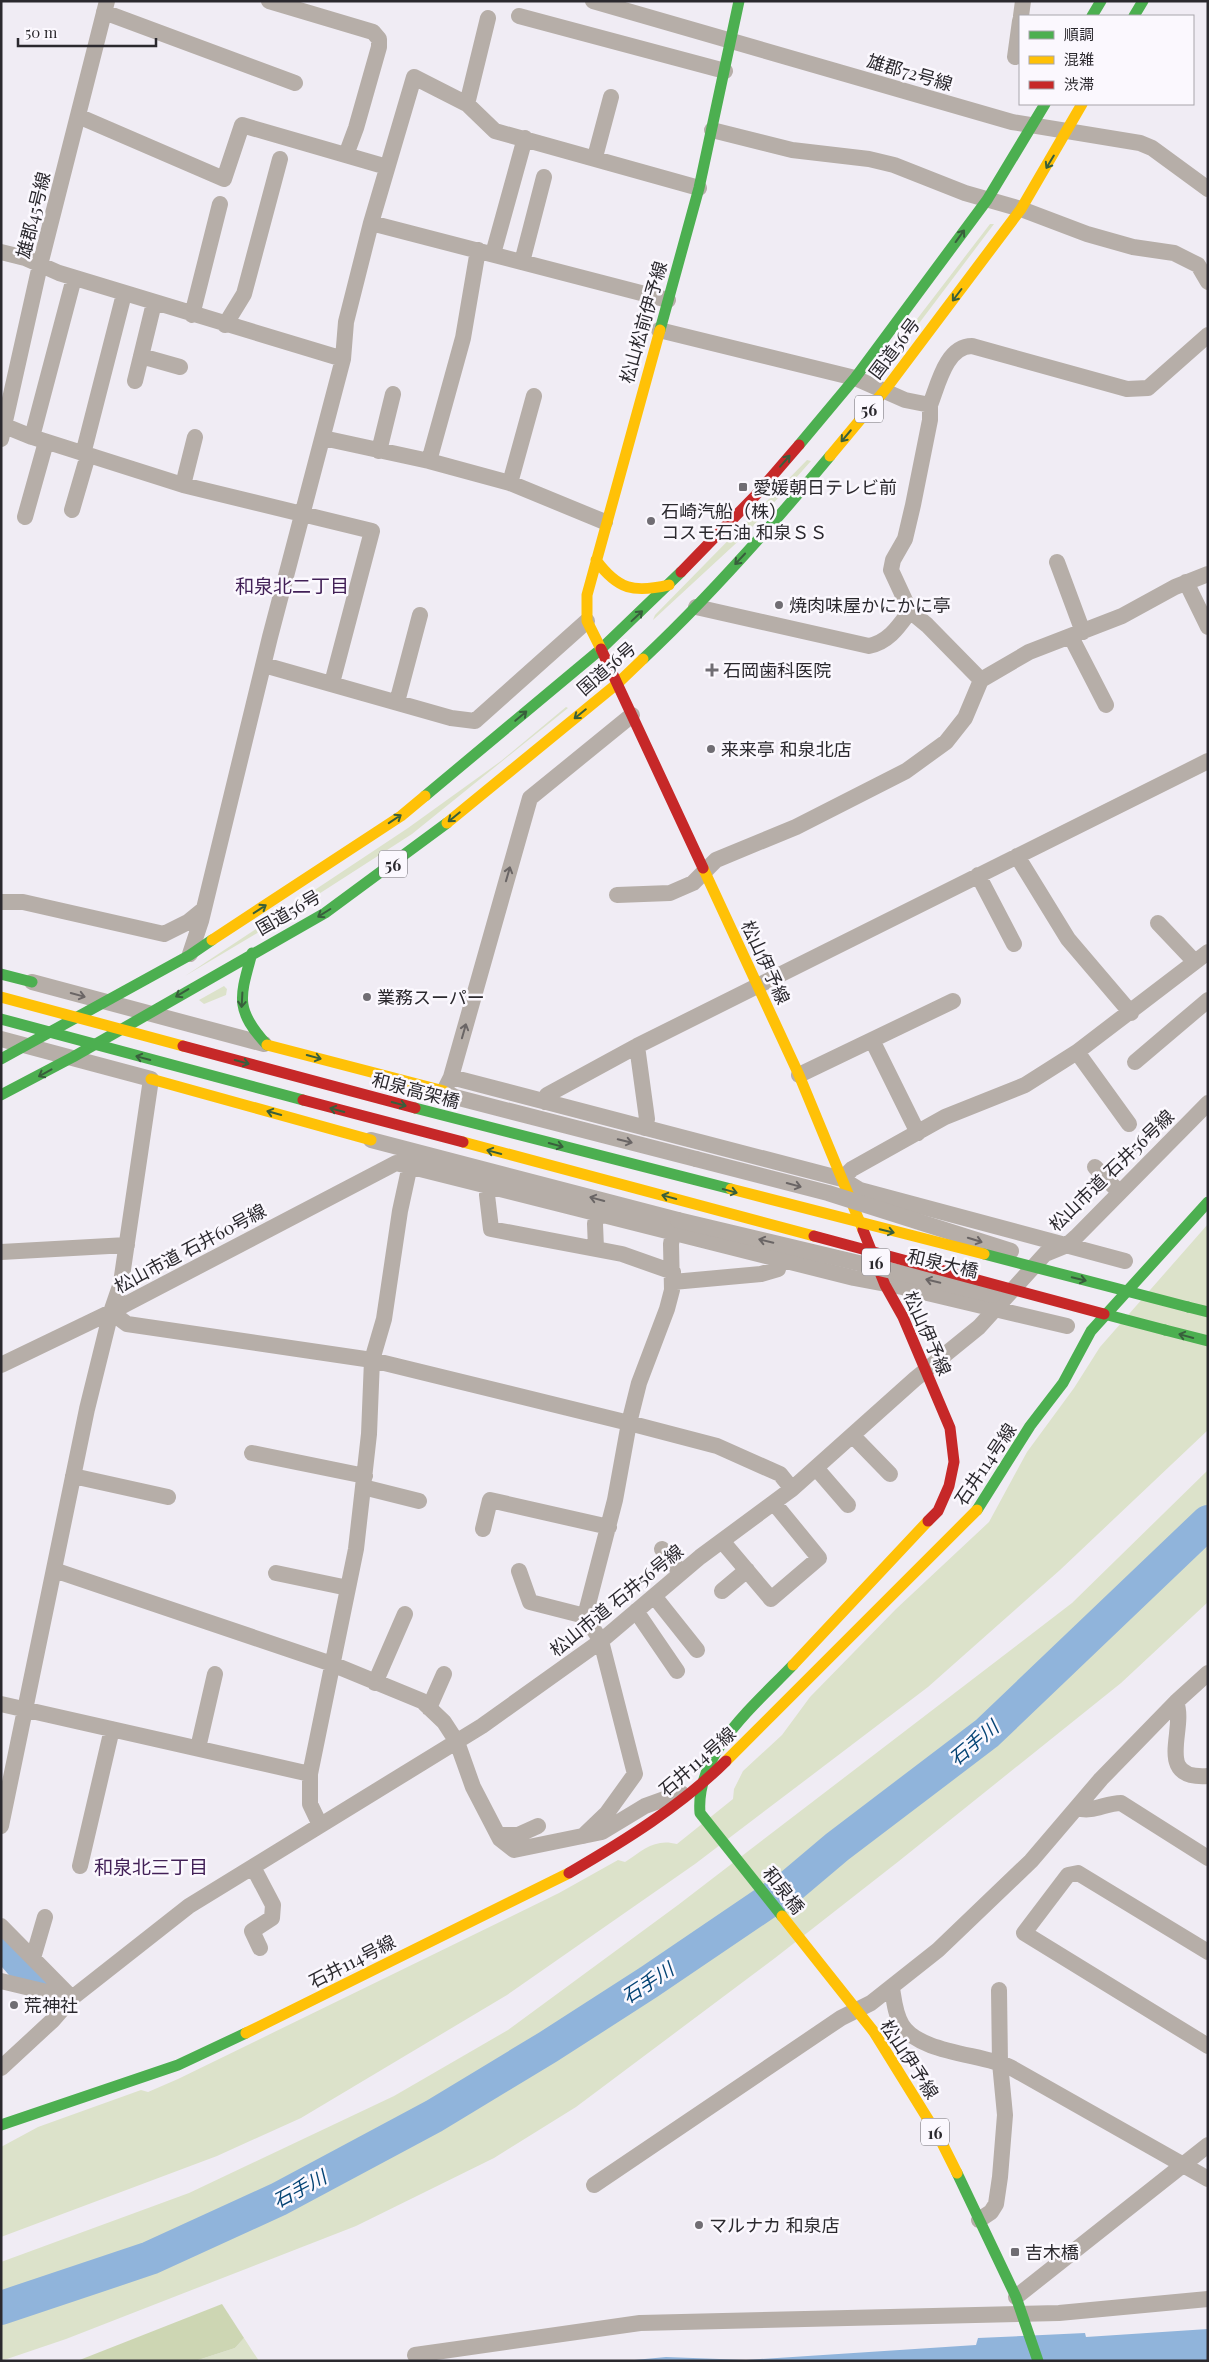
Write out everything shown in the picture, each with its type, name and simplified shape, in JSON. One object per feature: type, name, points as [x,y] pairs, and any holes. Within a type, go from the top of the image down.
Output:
[{"type":"main road","name":"松山松前伊予線","points":[[601,649],[588,621],[587,595],[605,522],[699,188],[739,1]]},
{"type":"main road","points":[[1093,15],[1101,1]]},
{"type":"main road","points":[[1135,15],[1144,1]]},
{"type":"main road","name":"国道56号","points":[[1,1059],[190,955],[402,816],[601,649],[669,585],[755,496],[855,378],[987,200],[1045,105]]},
{"type":"main road","name":"国道56号","points":[[1,1095],[73,1057],[325,913],[422,843],[618,683],[696,607],[782,514],[885,390],[1021,209],[1081,105]]},
{"type":"main road","points":[[596,560],[604,573],[620,586],[629,590],[643,590],[669,585]]},
{"type":"main road","name":"松山伊予線","points":[[601,649],[799,1075],[885,1284],[895,1300],[950,1428],[954,1462],[949,1486],[938,1511],[734,1728],[715,1757],[700,1787],[698,1802],[700,1813],[722,1838]]},
{"type":"main road","points":[[252,953],[241,1003],[248,1024],[267,1045],[448,1084]]},
{"type":"main road","points":[[1,974],[32,982]]},
{"type":"main road","name":"和泉高架橋","points":[[1,997],[381,1100],[823,1215]]},
{"type":"main road","name":"和泉大橋","points":[[1,1019],[385,1123],[1208,1341]]},
{"type":"main road","points":[[151,1078],[371,1140]]},
{"type":"main road","name":"石井114号線","points":[[1,2125],[178,2065],[277,2018],[564,1876],[606,1851],[700,1787],[974,1514],[989,1494],[1030,1426],[1063,1383],[1091,1331],[1208,1202]]},
{"type":"main road","name":"和泉大橋","points":[[823,1215],[1208,1312]]},
{"type":"main road","name":"和泉橋","points":[[722,1838],[818,1963]]},
{"type":"main road","name":"松山伊予線","points":[[818,1963],[874,2032],[939,2137],[1016,2297],[1023,2316]]},
{"type":"main road","name":"16","points":[[1023,2316],[1038,2361]]},
{"type":"street","points":[[269,1],[373,32],[379,38],[379,47],[356,128],[346,155]]},
{"type":"street","name":"雄郡72号線","points":[[593,1],[1012,122],[1140,143],[1152,148],[1208,190]]},
{"type":"street","points":[[1021,15],[1023,1]]},
{"type":"street","points":[[105,7],[295,83]]},
{"type":"street","name":"雄郡45号線","points":[[3,433],[40,265],[105,7]]},
{"type":"street","points":[[519,16],[725,71]]},
{"type":"street","points":[[467,104],[488,18]]},
{"type":"street","points":[[1016,57],[1019,31]]},
{"type":"street","points":[[190,955],[198,934],[264,665],[343,359],[346,322],[370,223],[414,77],[467,104],[495,131],[595,157],[699,188]]},
{"type":"street","points":[[595,157],[610,97]]},
{"type":"street","points":[[78,116],[224,179],[242,125],[387,167]]},
{"type":"street","points":[[712,130],[792,150],[869,158],[894,165],[987,200],[1021,209],[1087,234],[1134,247],[1174,253],[1198,265],[1208,282]]},
{"type":"street","points":[[429,461],[486,252],[525,138]]},
{"type":"street","points":[[225,325],[244,294],[280,159]]},
{"type":"street","points":[[522,262],[544,177]]},
{"type":"street","points":[[192,315],[220,204]]},
{"type":"street","points":[[370,223],[668,300]]},
{"type":"street","points":[[1,252],[25,258],[74,278],[124,294],[343,359]]},
{"type":"street","points":[[25,518],[39,440],[74,278]]},
{"type":"street","points":[[72,510],[124,294]]},
{"type":"street","points":[[135,381],[154,303]]},
{"type":"street","points":[[659,330],[855,378],[905,400],[930,405]]},
{"type":"street","points":[[980,680],[927,625],[910,611],[891,570],[893,560],[905,538],[913,505],[930,420],[930,405],[943,371],[954,352],[962,346],[972,346],[1126,388],[1148,388],[1208,335]]},
{"type":"street","points":[[141,356],[180,367]]},
{"type":"street","points":[[379,451],[393,394]]},
{"type":"street","points":[[510,483],[534,396]]},
{"type":"street","points":[[3,433],[39,440],[183,486],[372,531],[332,683]]},
{"type":"street","points":[[183,486],[195,437]]},
{"type":"street","points":[[323,438],[429,461],[510,483],[605,522]]},
{"type":"street","points":[[1058,562],[1077,634],[1106,705]]},
{"type":"street","points":[[617,895],[670,893],[693,884],[705,870],[723,857],[796,828],[906,771],[946,742],[964,718],[980,680],[1029,652],[1122,616],[1186,582],[1208,574]]},
{"type":"street","points":[[1186,582],[1208,627]]},
{"type":"street","points":[[696,607],[869,646],[881,643],[897,628],[910,611]]},
{"type":"street","points":[[396,702],[420,615]]},
{"type":"street","points":[[264,665],[451,718],[475,721],[588,621]]},
{"type":"street","points":[[632,715],[530,798],[448,1084],[545,1102],[721,1147],[842,1179],[860,1190],[1125,1261]]},
{"type":"street","points":[[545,1102],[547,1095],[637,1046],[1208,761]]},
{"type":"street","points":[[1017,856],[1068,939],[1131,1013]]},
{"type":"street","points":[[978,875],[1014,944]]},
{"type":"street","points":[[1,902],[23,902],[164,934],[188,922],[204,909]]},
{"type":"street","points":[[842,1179],[852,1169],[945,1118],[1026,1085],[1076,1052],[1203,960],[1158,923]]},
{"type":"street","points":[[171,931],[198,934],[231,928]]},
{"type":"street","points":[[32,982],[267,1045]]},
{"type":"street","points":[[1135,1062],[1208,1000]]},
{"type":"street","points":[[799,1075],[953,1001]]},
{"type":"street","points":[[1,1039],[151,1078],[121,1283],[111,1312],[73,1476],[1,1826]]},
{"type":"street","points":[[872,1040],[918,1133]]},
{"type":"street","points":[[637,1046],[647,1119],[645,1128]]},
{"type":"street","points":[[1076,1052],[1129,1124]]},
{"type":"street","name":"和泉大橋","points":[[448,1084],[455,1097],[828,1193],[1009,1250],[1056,1273]]},
{"type":"street","name":"松山市道 石井56号線","points":[[1,2068],[23,2045],[53,2020],[72,1998],[189,1906],[457,1742],[601,1641],[681,1573],[792,1489],[926,1370],[979,1326],[1045,1254],[1067,1244],[1208,1103]]},
{"type":"street","points":[[371,1140],[676,1226],[698,1240],[1067,1326]]},
{"type":"street","points":[[698,1240],[721,1147]]},
{"type":"street","points":[[320,1825],[310,1804],[310,1774],[322,1725],[332,1664],[356,1550],[364,1482],[372,1360],[384,1319],[400,1211],[403,1164],[598,1213],[676,1226]]},
{"type":"street","name":"松山市道 石井60号線","points":[[1,1365],[111,1312],[403,1164]]},
{"type":"street","points":[[1095,1166],[1118,1191]]},
{"type":"street","points":[[488,1185],[487,1195],[491,1229],[622,1254],[673,1277],[761,1274],[778,1269],[780,1260]]},
{"type":"street","points":[[596,1248],[595,1224],[598,1213]]},
{"type":"street","points":[[585,1616],[609,1527],[629,1423],[645,1365],[667,1310],[673,1277],[671,1244],[676,1226]]},
{"type":"street","name":"和泉大橋","points":[[676,1226],[1032,1304],[1084,1309]]},
{"type":"street","points":[[1,1252],[126,1245]]},
{"type":"street","points":[[111,1312],[128,1324],[372,1360],[629,1423],[717,1446],[780,1474],[792,1489]]},
{"type":"street","points":[[853,1436],[890,1474]]},
{"type":"street","points":[[252,1453],[364,1482],[419,1500]]},
{"type":"street","points":[[816,1468],[848,1505]]},
{"type":"street","points":[[73,1476],[168,1497]]},
{"type":"street","points":[[483,1530],[490,1500],[609,1527]]},
{"type":"street","points":[[722,1541],[771,1599],[819,1558],[774,1503]]},
{"type":"street","points":[[662,1549],[681,1573]]},
{"type":"street","points":[[54,1570],[332,1664],[422,1702],[444,1722],[457,1742],[473,1788],[498,1835],[514,1850],[602,1832],[645,1806],[700,1787]]},
{"type":"street","points":[[722,1590],[747,1570]]},
{"type":"street","points":[[519,1571],[530,1602],[585,1616],[601,1641],[635,1774],[607,1812],[583,1836]]},
{"type":"street","points":[[276,1573],[348,1588]]},
{"type":"street","points":[[654,1596],[697,1650]]},
{"type":"street","points":[[636,1611],[677,1671]]},
{"type":"street","points":[[375,1682],[405,1614]]},
{"type":"street","points":[[198,1748],[215,1674]]},
{"type":"street","points":[[429,1708],[444,1674]]},
{"type":"street","points":[[594,2185],[841,2018],[871,2003],[938,1950],[1031,1861],[1101,1779],[1176,1702],[1208,1674]]},
{"type":"street","points":[[1176,1702],[1180,1711],[1174,1748],[1176,1762],[1184,1772],[1199,1777],[1208,1776]]},
{"type":"street","points":[[1,1704],[310,1774]]},
{"type":"street","points":[[80,1866],[79,1835],[112,1729]]},
{"type":"street","points":[[1077,1808],[1095,1810],[1113,1803],[1121,1804],[1208,1858]]},
{"type":"street","points":[[498,1835],[518,1835],[538,1826]]},
{"type":"street","points":[[253,1867],[273,1905],[274,1912],[267,1922],[252,1931],[260,1948]]},
{"type":"street","points":[[1208,1952],[1078,1873],[1068,1875],[1024,1933],[1208,2046]]},
{"type":"street","points":[[33,1958],[45,1917]]},
{"type":"street","points":[[1,1926],[72,1998]]},
{"type":"street","points":[[1,1981],[72,1998]]},
{"type":"street","points":[[892,1988],[897,2015],[902,2027],[912,2036],[956,2054],[1000,2063],[1184,2164],[1208,2180]]},
{"type":"street","points":[[979,2220],[991,2212],[996,2204],[1000,2177],[1005,2115],[1000,2063],[999,1990]]},
{"type":"street","points":[[1,2051],[23,2045]]},
{"type":"street","points":[[1016,2297],[1208,2145]]},
{"type":"street","points":[[415,2355],[640,2323],[1023,2316],[1208,2299]]},
{"type":"green space","points":[[990,224],[994,224],[920,322],[884,362]]},
{"type":"green space","points":[[807,460],[811,461],[745,535],[653,620],[655,615]]},
{"type":"green space","points":[[566,707],[568,708],[412,834],[269,926],[185,976],[408,828],[501,761]]},
{"type":"green space","points":[[224,986],[227,989],[226,995],[204,1004],[199,1000]]},
{"type":"green space","points":[[1208,1224],[1208,1430],[1060,1570],[928,1687],[695,1864],[507,1995],[301,2118],[217,2156],[1,2237],[1,2147],[38,2127],[141,2090],[148,2092],[178,2079],[559,1893],[618,1860],[625,1862],[644,1849],[656,1844],[677,1844],[733,1799],[734,1789],[743,1771],[782,1735],[810,1697],[896,1609],[989,1522],[1027,1452],[1074,1388],[1100,1347]]},
{"type":"green space","points":[[1208,1470],[1208,1602],[1121,1683],[899,1861],[775,1958],[576,2107],[494,2158],[356,2226],[66,2339],[1,2361],[1,2262],[189,2193],[394,2096],[508,2030],[678,1905],[1072,1603]]},
{"type":"green space","points":[[222,2304],[244,2338],[235,2348],[195,2361],[77,2361]]},
{"type":"green space","points":[[244,2338],[259,2361],[195,2361],[235,2348]]},
{"type":"water","points":[[1208,2329],[1208,2361],[624,2361],[666,2357],[746,2360],[976,2345],[978,2338],[1085,2333],[1086,2337]]},
{"type":"waterway","name":"石手川","points":[[1,2308],[150,2258],[279,2199],[434,2116],[548,2047],[649,1982],[792,1885],[837,1847],[987,1733],[1208,1522]]},
{"type":"waterway","points":[[1,1940],[40,1985]]},
{"type":"traffic: fast","points":[[660,330],[699,188],[739,1]]},
{"type":"traffic: fast","points":[[1093,15],[1101,1]]},
{"type":"traffic: fast","points":[[1135,15],[1143,1]]},
{"type":"traffic: fast","points":[[799,445],[855,378],[987,200],[1044,105]]},
{"type":"traffic: fast","points":[[643,659],[740,561],[830,456]]},
{"type":"traffic: fast","points":[[425,796],[601,649],[681,572]]},
{"type":"traffic: fast","points":[[1,1095],[73,1057],[325,913],[447,823]]},
{"type":"traffic: fast","points":[[1,1059],[190,955],[212,940]]},
{"type":"traffic: fast","points":[[252,953],[245,981],[243,1002],[249,1022],[267,1045]]},
{"type":"traffic: fast","points":[[1,974],[32,982]]},
{"type":"traffic: fast","points":[[1,1019],[303,1100]]},
{"type":"traffic: fast","points":[[415,1108],[731,1189]]},
{"type":"traffic: fast","points":[[977,1510],[1030,1426],[1063,1383],[1091,1331],[1208,1202]]},
{"type":"traffic: fast","points":[[984,1254],[1188,1307]]},
{"type":"traffic: fast","points":[[1188,1307],[1208,1312]]},
{"type":"traffic: fast","points":[[1104,1314],[1165,1330]]},
{"type":"traffic: fast","points":[[1165,1330],[1208,1341]]},
{"type":"traffic: fast","points":[[782,1916],[700,1813],[701,1791],[707,1770],[717,1750],[746,1714],[793,1665]]},
{"type":"traffic: fast","points":[[1,2125],[178,2065],[246,2033]]},
{"type":"traffic: fast","points":[[957,2173],[1016,2297],[1038,2361]]},
{"type":"traffic: slow","points":[[830,456],[885,390],[1021,209],[1081,105]]},
{"type":"traffic: slow","points":[[601,649],[587,621],[587,595],[660,330]]},
{"type":"traffic: slow","points":[[596,560],[612,578],[628,587],[646,589],[669,585]]},
{"type":"traffic: slow","points":[[447,823],[618,683],[643,659]]},
{"type":"traffic: slow","points":[[212,940],[401,816],[425,796]]},
{"type":"traffic: slow","points":[[703,868],[799,1075],[863,1230]]},
{"type":"traffic: slow","points":[[1,997],[183,1046]]},
{"type":"traffic: slow","points":[[267,1045],[444,1091]]},
{"type":"traffic: slow","points":[[151,1079],[371,1140]]},
{"type":"traffic: slow","points":[[463,1142],[814,1236]]},
{"type":"traffic: slow","points":[[731,1189],[984,1254]]},
{"type":"traffic: slow","points":[[726,1761],[977,1510]]},
{"type":"traffic: slow","points":[[793,1665],[928,1521]]},
{"type":"traffic: slow","points":[[246,2033],[569,1873]]},
{"type":"traffic: slow","points":[[782,1916],[874,2032],[939,2137],[957,2173]]},
{"type":"traffic: jam","points":[[681,572],[755,496],[799,445]]},
{"type":"traffic: jam","points":[[601,649],[703,868]]},
{"type":"traffic: jam","points":[[183,1046],[415,1108]]},
{"type":"traffic: jam","points":[[303,1100],[463,1142]]},
{"type":"traffic: jam","points":[[863,1230],[885,1285],[903,1317],[950,1428],[954,1462],[949,1486],[938,1511],[928,1521]]},
{"type":"traffic: jam","points":[[814,1236],[1104,1314]]},
{"type":"traffic: jam","points":[[569,1873],[671,1808],[726,1761]]},
{"type":"place","name":"愛媛朝日テレビ前","points":[[743,487]]},
{"type":"place","name":"石崎汽船（株） コスモ石油 和泉ＳＳ","points":[[651,521]]},
{"type":"place","name":"焼肉味屋かにかに亭","points":[[779,605]]},
{"type":"place","name":"石岡歯科医院","points":[[712,670]]},
{"type":"place","name":"来来亭 和泉北店","points":[[711,749]]},
{"type":"place","name":"業務スーパー","points":[[367,997]]},
{"type":"place","name":"荒神社","points":[[14,2005]]},
{"type":"place","name":"マルナカ 和泉店","points":[[699,2225]]},
{"type":"place","name":"吉木橋","points":[[1015,2252]]},
{"type":"district","name":"和泉北二丁目","points":[[292,585]]},
{"type":"district","name":"和泉北三丁目","points":[[151,1866]]}]
